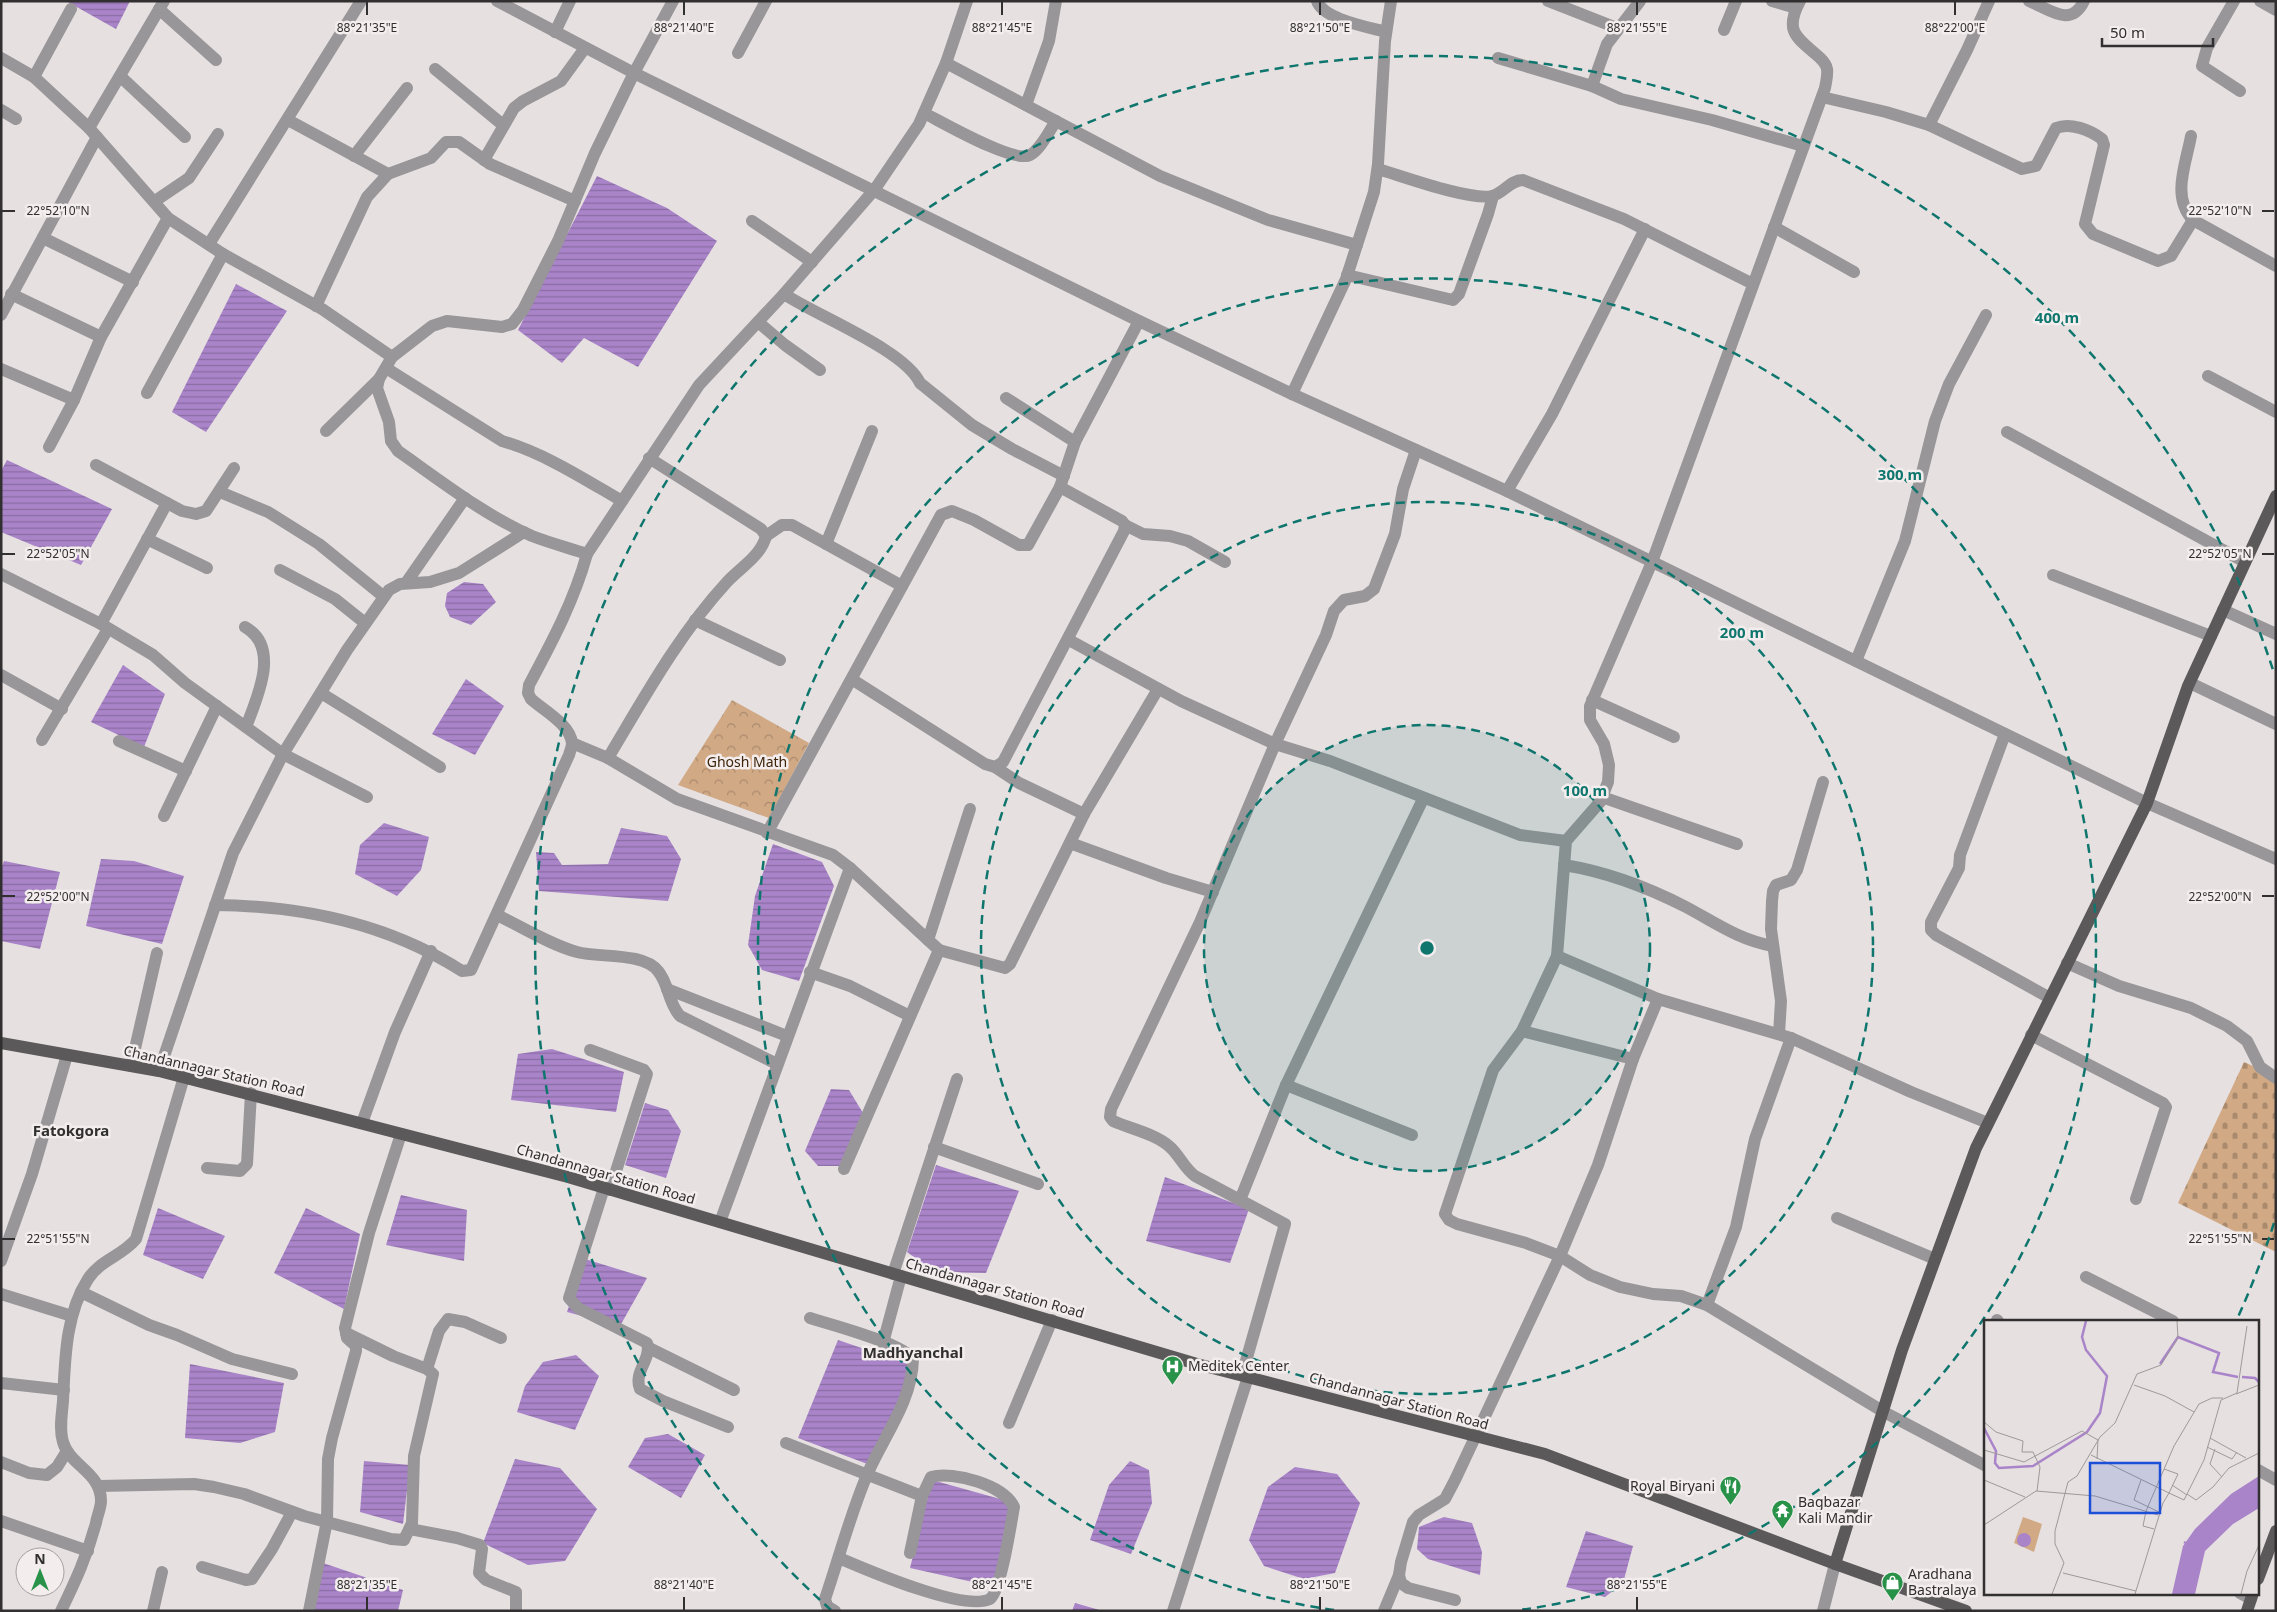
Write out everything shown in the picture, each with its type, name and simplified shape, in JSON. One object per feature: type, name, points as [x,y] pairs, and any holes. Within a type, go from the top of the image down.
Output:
[{"type":"main road","points":[[1835,1564],[1902,1350],[1976,1148],[2147,803],[2190,684],[2276,496]]},
{"type":"main road","name":"Chandannagar Station Road","points":[[1,1043],[159,1071],[251,1093],[607,1189],[1245,1376],[1545,1454],[1835,1564],[1966,1611]]},
{"type":"main road","points":[[2260,1574],[2276,1530]]},
{"type":"street","points":[[209,244],[361,1]]},
{"type":"street","points":[[497,1],[634,73],[874,189],[1139,321],[1292,394],[1507,491],[2147,803],[2276,860]]},
{"type":"street","points":[[554,32],[570,1]]},
{"type":"street","points":[[326,431],[385,368],[432,326],[447,321],[487,327],[502,327],[512,324],[524,310],[575,202],[595,153],[634,73],[673,1]]},
{"type":"street","points":[[738,53],[766,1]]},
{"type":"street","points":[[967,1],[946,62],[919,124],[874,189],[784,294],[699,385],[649,458],[588,554],[565,618],[529,685],[528,693],[530,699],[562,725],[572,743],[608,758],[677,799],[833,856],[850,868],[939,950],[1005,968],[1010,964],[1084,814],[1158,689]]},
{"type":"street","points":[[1026,105],[1048,41],[1056,1]]},
{"type":"street","points":[[1318,1],[1320,10],[1329,15],[1386,32]]},
{"type":"street","points":[[1292,394],[1347,275],[1374,192],[1378,169],[1386,32],[1391,1]]},
{"type":"street","points":[[1548,1],[1617,28]]},
{"type":"street","points":[[1592,86],[1607,44],[1617,28],[1640,1]]},
{"type":"street","points":[[1724,30],[1736,1]]},
{"type":"street","points":[[1772,1],[1798,4],[1791,21],[1792,30],[1798,39],[1825,62],[1827,70],[1822,97],[1652,562],[1592,700],[1590,720],[1604,744],[1609,765],[1608,782],[1600,802],[1566,841],[1557,956],[1522,1031],[1493,1070],[1445,1214],[1450,1220],[1458,1224],[1526,1243],[1560,1256],[1590,1275],[1620,1287],[1652,1294],[1681,1296],[1707,1305],[1884,1412],[1984,1465]]},
{"type":"street","points":[[1929,125],[1967,50],[1988,1]]},
{"type":"street","points":[[2030,1],[2062,15],[2071,16],[2078,13],[2084,1]]},
{"type":"street","points":[[2234,1],[2207,48],[2202,66],[2240,91]]},
{"type":"street","points":[[2260,1],[2276,10]]},
{"type":"street","points":[[1,315],[43,238],[121,77],[162,5],[216,60]]},
{"type":"street","points":[[34,77],[71,10]]},
{"type":"street","points":[[484,160],[514,108],[522,101],[554,87],[561,81],[585,48]]},
{"type":"street","points":[[1,58],[34,77],[93,132],[168,218],[223,254],[316,306],[385,368],[502,441],[518,446],[557,465],[622,501]]},
{"type":"street","points":[[1498,58],[1592,86],[1621,99],[1712,120],[1804,146]]},
{"type":"street","points":[[946,62],[1190,190],[1268,220],[1357,245]]},
{"type":"street","points":[[435,70],[503,126]]},
{"type":"street","points":[[121,77],[185,137]]},
{"type":"street","points":[[354,156],[408,88]]},
{"type":"street","points":[[1822,97],[1886,112],[1929,125],[2022,169],[2036,166],[2056,128],[2072,126],[2095,133],[2102,139],[2104,145],[2085,224],[2087,229],[2093,234],[2158,261],[2171,256],[2193,220]]},
{"type":"street","points":[[1,110],[16,118]]},
{"type":"street","points":[[924,113],[990,146],[1022,157],[1029,156],[1034,152],[1056,121]]},
{"type":"street","points":[[288,120],[388,174]]},
{"type":"street","points":[[155,201],[189,178],[218,134]]},
{"type":"street","points":[[2191,136],[2180,195],[2184,211],[2193,220],[2276,266]]},
{"type":"street","points":[[316,306],[367,197],[388,174],[431,158],[446,142],[452,140],[459,142],[484,160],[575,202]]},
{"type":"street","points":[[1378,169],[1466,194],[1493,196],[1517,180],[1523,180],[1624,218],[1753,284]]},
{"type":"street","points":[[1347,275],[1453,300],[1459,294],[1493,196]]},
{"type":"street","points":[[49,447],[74,400],[101,337],[168,218]]},
{"type":"street","points":[[752,222],[812,262]]},
{"type":"street","points":[[1774,227],[1854,272]]},
{"type":"street","points":[[1507,491],[1552,414],[1645,229]]},
{"type":"street","points":[[43,238],[133,282]]},
{"type":"street","points":[[147,393],[223,254]]},
{"type":"street","points":[[11,294],[101,337]]},
{"type":"street","points":[[784,294],[803,306],[853,331],[902,361],[917,376],[920,383],[972,425],[1062,481],[1125,525],[1143,534],[1170,536],[1188,541],[1225,562]]},
{"type":"street","points":[[1856,661],[1906,541],[1935,421],[1949,384],[1986,314]]},
{"type":"street","points":[[767,832],[941,515],[952,511],[1024,546],[1032,539],[1062,481],[1075,442],[1139,321]]},
{"type":"street","points":[[758,322],[785,345],[820,370]]},
{"type":"street","points":[[385,368],[377,388],[389,422],[391,441],[398,451],[465,498],[524,532],[588,554]]},
{"type":"street","points":[[1,369],[74,400]]},
{"type":"street","points":[[2208,376],[2276,412]]},
{"type":"street","points":[[1006,398],[1075,442]]},
{"type":"street","points":[[826,544],[872,430]]},
{"type":"street","points":[[2008,432],[2245,562]]},
{"type":"street","points":[[1173,1611],[1245,1376],[1285,1224],[1195,1176],[1183,1165],[1171,1148],[1162,1141],[1114,1121],[1110,1117],[1112,1102],[1213,892],[1275,744],[1301,692],[1337,605],[1344,600],[1365,596],[1374,589],[1395,534],[1403,490],[1416,450]]},
{"type":"street","points":[[649,458],[761,530],[766,536]]},
{"type":"street","points":[[96,465],[182,511],[196,514],[206,511],[234,468]]},
{"type":"street","points":[[220,492],[268,512],[319,544],[383,596]]},
{"type":"street","points":[[406,583],[465,498]]},
{"type":"street","points":[[42,740],[62,709],[146,539],[167,503]]},
{"type":"street","points":[[608,758],[695,620],[727,582],[756,554],[763,545],[766,536],[782,525],[788,524],[902,586]]},
{"type":"street","points":[[995,767],[1003,762],[1035,698],[1069,640],[1124,531],[1125,525]]},
{"type":"street","points":[[159,1071],[233,853],[283,754],[383,596],[388,590],[406,583],[430,582],[459,573],[524,532]]},
{"type":"street","points":[[146,539],[207,568]]},
{"type":"street","points":[[280,570],[335,599],[365,623]]},
{"type":"street","points":[[1,574],[104,627],[153,655],[184,684],[283,754],[367,797]]},
{"type":"street","points":[[2053,575],[2211,636]]},
{"type":"street","points":[[2223,610],[2276,634]]},
{"type":"street","points":[[695,620],[780,660]]},
{"type":"street","points":[[245,627],[255,633],[261,640],[264,669],[257,698],[246,727]]},
{"type":"street","points":[[1069,640],[1158,689],[1275,744],[1330,762],[1423,799],[1520,834],[1540,839],[1566,841]]},
{"type":"street","points":[[1,675],[62,709]]},
{"type":"street","points":[[852,680],[984,764],[995,767],[1019,783],[1084,814]]},
{"type":"street","points":[[2190,684],[2276,724]]},
{"type":"street","points":[[321,693],[440,767]]},
{"type":"street","points":[[1592,700],[1674,737]]},
{"type":"street","points":[[164,816],[217,706]]},
{"type":"street","points":[[2004,734],[1960,855],[1959,868],[1931,922],[1931,930],[1936,935],[2050,998]]},
{"type":"street","points":[[119,741],[186,771]]},
{"type":"street","points":[[215,905],[257,905],[314,913],[372,929],[431,951],[462,972],[471,970],[569,755],[572,743]]},
{"type":"street","points":[[1707,1305],[1736,1227],[1755,1139],[1785,1036],[1771,929],[1773,891],[1776,885],[1791,880],[1797,870],[1823,782]]},
{"type":"street","points":[[1602,796],[1737,844]]},
{"type":"street","points":[[1240,1200],[1286,1085],[1423,799]]},
{"type":"street","points":[[928,940],[970,809]]},
{"type":"street","points":[[1070,843],[1166,878],[1213,892]]},
{"type":"street","points":[[1564,865],[1596,870],[1618,877],[1686,907],[1751,942],[1773,946]]},
{"type":"street","points":[[720,1222],[810,972],[850,868]]},
{"type":"street","points":[[497,915],[576,952],[622,957],[649,965],[658,971],[674,1009],[680,1016],[777,1064]]},
{"type":"street","points":[[844,1169],[939,950]]},
{"type":"street","points":[[362,1123],[395,1032],[431,951]]},
{"type":"street","points":[[131,1066],[157,954]]},
{"type":"street","points":[[1557,956],[1658,999],[1785,1036],[1910,1092],[1988,1123]]},
{"type":"street","points":[[2067,963],[2119,986],[2191,1008],[2227,1026],[2247,1041],[2260,1067],[2276,1078]]},
{"type":"street","points":[[810,972],[850,986],[910,1016]]},
{"type":"street","points":[[667,989],[787,1036]]},
{"type":"street","points":[[1384,1611],[1399,1575],[1400,1562],[1413,1522],[1420,1515],[1445,1499],[1560,1256],[1598,1166],[1633,1059],[1658,999]]},
{"type":"street","points":[[1522,1031],[1633,1059]]},
{"type":"street","points":[[2031,1035],[2163,1102],[2166,1107],[2136,1199]]},
{"type":"street","points":[[590,1050],[644,1070],[647,1074],[647,1081],[569,1298],[578,1308],[647,1343],[648,1348],[638,1377],[640,1389],[663,1401],[728,1427]]},
{"type":"street","points":[[1,1261],[32,1174],[67,1055]]},
{"type":"street","points":[[61,1611],[88,1551],[101,1502],[99,1486],[94,1477],[67,1451],[63,1442],[61,1428],[66,1351],[72,1316],[81,1292],[96,1268],[129,1247],[136,1239],[184,1077]]},
{"type":"street","points":[[883,1343],[897,1275],[934,1147],[957,1079]]},
{"type":"street","points":[[1286,1085],[1412,1135]]},
{"type":"street","points":[[207,1168],[240,1171],[247,1164],[251,1093]]},
{"type":"street","points":[[309,1611],[327,1521],[328,1459],[356,1351],[356,1346],[347,1338],[345,1328],[369,1233],[401,1134]]},
{"type":"street","points":[[934,1147],[1038,1184]]},
{"type":"street","points":[[1837,1218],[1935,1258]]},
{"type":"street","points":[[2086,1277],[2171,1320]]},
{"type":"street","points":[[81,1292],[133,1318],[232,1359],[292,1374]]},
{"type":"street","points":[[1,1294],[72,1316]]},
{"type":"street","points":[[810,1318],[883,1343],[910,1355],[913,1360],[913,1374],[906,1397],[867,1474],[825,1603],[835,1611]]},
{"type":"street","points":[[427,1369],[439,1331],[448,1319],[465,1322],[501,1338]]},
{"type":"street","points":[[1009,1423],[1052,1320]]},
{"type":"street","points":[[99,1486],[194,1484],[244,1494],[292,1512],[391,1539],[404,1540],[410,1529],[414,1456],[433,1374],[427,1369],[393,1356],[346,1333]]},
{"type":"street","points":[[648,1348],[734,1390]]},
{"type":"street","points":[[1,1382],[64,1390]]},
{"type":"street","points":[[786,1443],[922,1496]]},
{"type":"street","points":[[1,1462],[29,1473],[47,1475],[57,1466],[67,1451]]},
{"type":"street","points":[[2260,1471],[2276,1480]]},
{"type":"street","points":[[839,1558],[908,1588],[962,1604],[990,1599],[1000,1579],[1014,1507],[1010,1498],[981,1483],[943,1475],[930,1477],[922,1496],[910,1553]]},
{"type":"street","points":[[202,1567],[246,1580],[252,1579],[272,1549],[292,1512]]},
{"type":"street","points":[[1,1521],[88,1551]]},
{"type":"street","points":[[410,1529],[480,1545],[482,1549],[479,1573],[486,1580],[516,1592],[516,1611]]},
{"type":"street","points":[[1823,1611],[1835,1564]]},
{"type":"street","points":[[152,1611],[162,1572]]},
{"type":"street","points":[[1399,1575],[1401,1583],[1408,1588],[1455,1600]]},
{"type":"green space","name":"Ghosh Math","points":[[732,700],[809,743],[769,818],[678,785]]},
{"type":"green space","points":[[2244,1062],[2276,1076],[2276,1252],[2178,1203]]},
{"type":"shaded area","points":[[66,1],[130,1],[116,29]]},
{"type":"shaded area","points":[[597,176],[667,208],[717,241],[638,367],[584,338],[562,363],[518,330]]},
{"type":"shaded area","points":[[236,284],[287,311],[206,432],[172,412]]},
{"type":"shaded area","points":[[7,460],[112,509],[81,565],[1,532],[1,471]]},
{"type":"shaded area","points":[[464,582],[483,584],[496,602],[471,625],[450,617],[445,606],[447,593]]},
{"type":"shaded area","points":[[123,665],[165,694],[144,747],[91,722]]},
{"type":"shaded area","points":[[466,679],[504,706],[475,755],[432,734]]},
{"type":"shaded area","points":[[384,823],[429,837],[421,870],[397,896],[355,874],[360,845]]},
{"type":"shaded area","points":[[621,828],[667,836],[681,859],[668,901],[539,891],[536,852],[554,853],[562,865],[608,864]]},
{"type":"shaded area","points":[[773,844],[822,862],[834,886],[799,981],[762,970],[748,945],[755,896]]},
{"type":"shaded area","points":[[101,859],[134,861],[184,876],[162,944],[86,926]]},
{"type":"shaded area","points":[[4,861],[60,872],[40,949],[1,941],[1,869]]},
{"type":"shaded area","points":[[552,1049],[624,1072],[616,1112],[511,1100],[518,1054]]},
{"type":"shaded area","points":[[831,1089],[849,1090],[863,1113],[840,1166],[818,1166],[805,1151]]},
{"type":"shaded area","points":[[645,1103],[668,1110],[681,1131],[666,1178],[625,1165]]},
{"type":"shaded area","points":[[936,1165],[1019,1191],[986,1273],[935,1272],[907,1252]]},
{"type":"shaded area","points":[[1165,1177],[1249,1209],[1230,1263],[1146,1241]]},
{"type":"shaded area","points":[[401,1195],[467,1210],[464,1261],[386,1245]]},
{"type":"shaded area","points":[[158,1208],[225,1236],[203,1279],[143,1255]]},
{"type":"shaded area","points":[[306,1208],[360,1234],[344,1309],[274,1273]]},
{"type":"shaded area","points":[[585,1259],[647,1278],[620,1326],[567,1312]]},
{"type":"shaded area","points":[[838,1340],[915,1366],[870,1465],[798,1438]]},
{"type":"shaded area","points":[[576,1355],[599,1376],[575,1430],[517,1412],[525,1386],[543,1362]]},
{"type":"shaded area","points":[[190,1364],[284,1383],[275,1432],[240,1443],[185,1438]]},
{"type":"shaded area","points":[[668,1434],[705,1455],[681,1498],[628,1467],[645,1438]]},
{"type":"shaded area","points":[[515,1459],[560,1468],[597,1509],[565,1561],[528,1565],[483,1543]]},
{"type":"shaded area","points":[[364,1461],[410,1465],[403,1524],[360,1512]]},
{"type":"shaded area","points":[[1130,1461],[1149,1470],[1152,1503],[1131,1554],[1090,1540],[1109,1485]]},
{"type":"shaded area","points":[[1295,1467],[1337,1474],[1360,1503],[1335,1573],[1304,1579],[1264,1566],[1249,1540],[1268,1487]]},
{"type":"shaded area","points":[[932,1480],[1011,1502],[995,1587],[910,1568]]},
{"type":"shaded area","points":[[1444,1517],[1472,1523],[1482,1552],[1480,1575],[1428,1559],[1417,1549],[1419,1527]]},
{"type":"shaded area","points":[[1586,1531],[1633,1546],[1623,1583],[1605,1597],[1566,1587]]},
{"type":"shaded area","points":[[323,1563],[403,1590],[398,1611],[309,1611]]},
{"type":"shaded area","points":[[1075,1603],[1103,1611],[1072,1611]]},
{"type":"place","name":"Meditek Center","points":[[1172,1385]]},
{"type":"place","name":"Royal Biryani","points":[[1731,1505]]},
{"type":"place","name":"Bagbazar Kali Mandir","points":[[1782,1529]]},
{"type":"place","name":"Aradhana Bastralaya","points":[[1892,1601]]},
{"type":"district","name":"Fatokgora","points":[[71,1131]]},
{"type":"district","name":"Madhyanchal","points":[[913,1353]]}]
